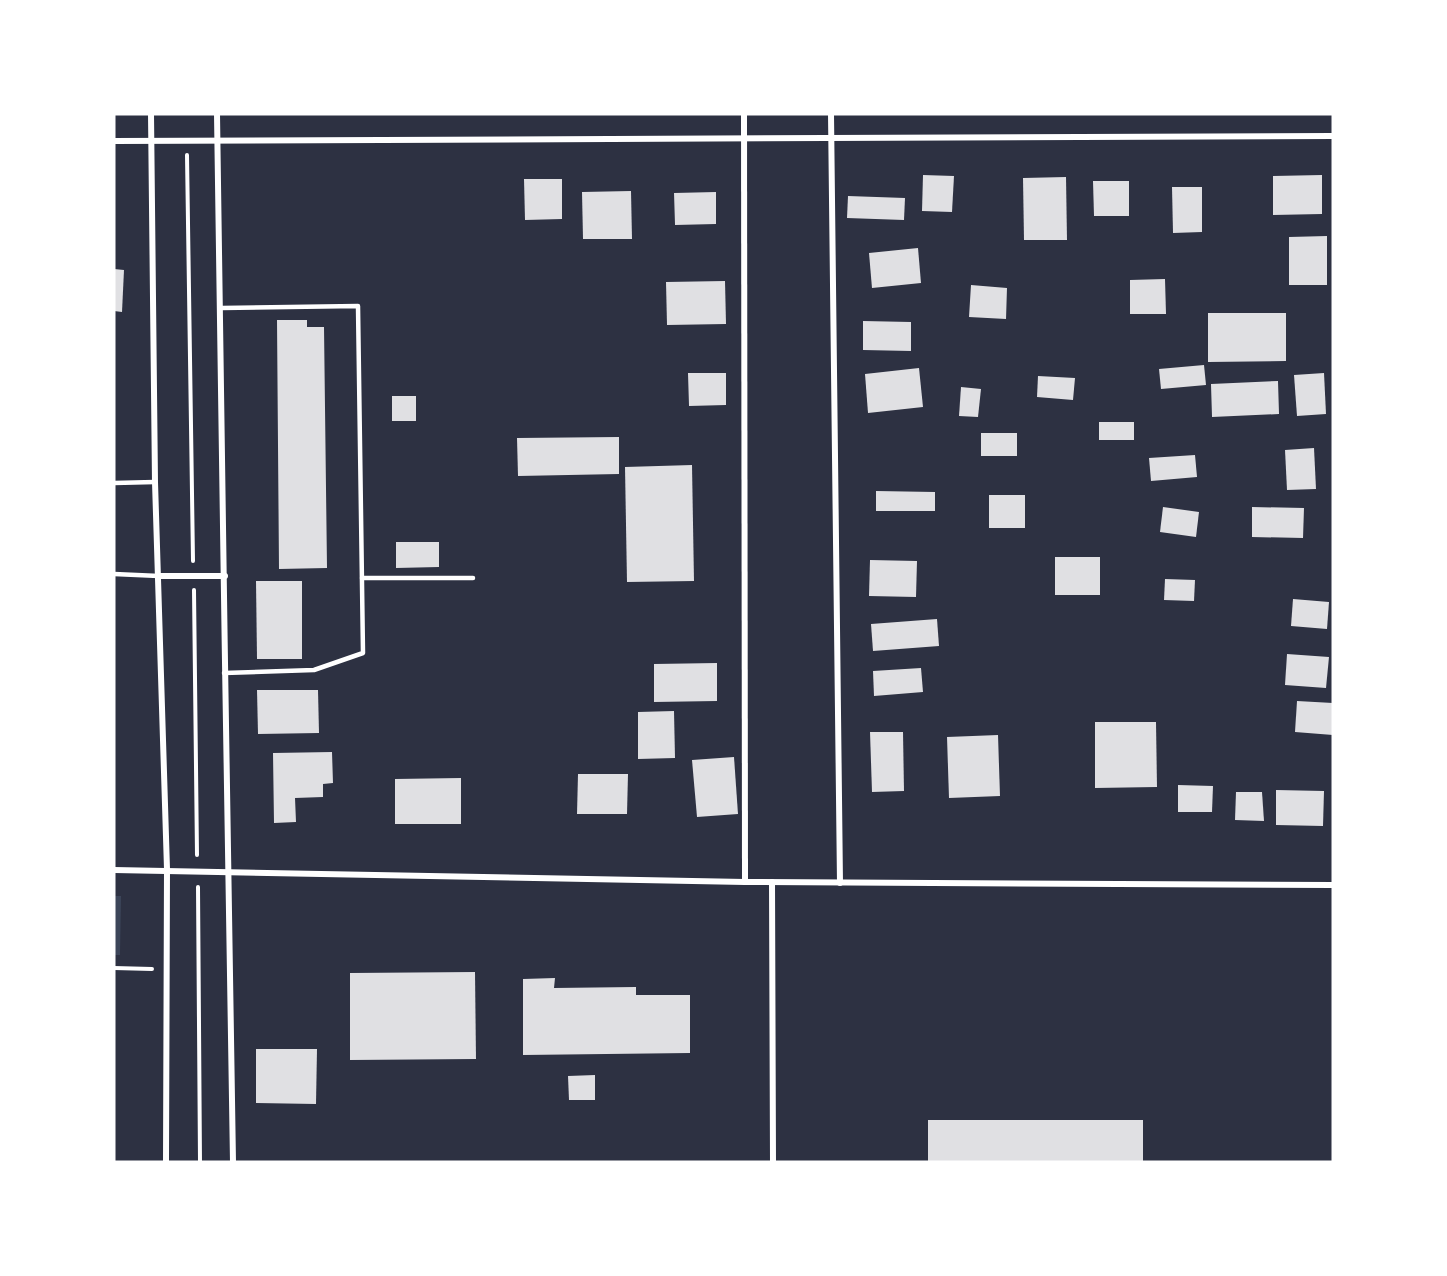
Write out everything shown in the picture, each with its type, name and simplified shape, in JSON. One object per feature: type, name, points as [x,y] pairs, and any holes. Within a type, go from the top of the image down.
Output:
[{"type":"street","points":[[151,114],[155,482],[167,869],[166,1162]]},
{"type":"street","points":[[217,114],[222,308],[226,870],[233,1162]]},
{"type":"street","points":[[744,114],[745,882]]},
{"type":"street","points":[[831,114],[840,883]]},
{"type":"street","points":[[114,141],[1333,136]]},
{"type":"street","points":[[159,576],[225,576]]},
{"type":"street","points":[[114,870],[226,870],[745,882],[1333,885]]},
{"type":"street","points":[[772,882],[773,1162]]},
{"type":"lane","points":[[222,308],[358,306],[363,653],[314,670],[224,673]]},
{"type":"lane","points":[[114,483],[155,482]]},
{"type":"lane","points":[[114,574],[159,576]]},
{"type":"lane","points":[[362,578],[473,578]]},
{"type":"path","points":[[187,141],[200,1162]]},
{"type":"path","points":[[114,968],[167,969]]},
{"type":"shaded area","points":[[114,896],[121,896],[120,955],[114,955]]},
{"type":"building","points":[[923,175],[954,176],[952,212],[922,211]]},
{"type":"building","points":[[1322,175],[1322,214],[1273,215],[1273,176]]},
{"type":"building","points":[[1066,177],[1067,240],[1024,240],[1023,178]]},
{"type":"building","points":[[524,179],[562,179],[562,219],[525,220]]},
{"type":"building","points":[[1093,181],[1129,181],[1129,216],[1094,216]]},
{"type":"building","points":[[1172,187],[1202,187],[1202,232],[1173,233]]},
{"type":"building","points":[[631,191],[632,239],[583,239],[582,192]]},
{"type":"building","points":[[716,192],[716,224],[675,225],[674,193]]},
{"type":"building","points":[[848,196],[905,198],[904,220],[847,218]]},
{"type":"building","points":[[1327,236],[1327,285],[1289,285],[1289,237]]},
{"type":"building","points":[[918,248],[921,283],[872,288],[869,253]]},
{"type":"building","points":[[114,269],[124,270],[122,312],[114,311]]},
{"type":"building","points":[[1165,279],[1166,314],[1130,314],[1130,280]]},
{"type":"building","points":[[725,281],[726,324],[667,325],[666,282]]},
{"type":"building","points":[[971,285],[1007,288],[1006,319],[969,317]]},
{"type":"building","points":[[1208,313],[1286,313],[1286,361],[1208,362]]},
{"type":"building","points":[[277,320],[307,320],[307,327],[324,327],[327,568],[279,569]]},
{"type":"building","points":[[863,321],[911,322],[911,351],[863,350]]},
{"type":"building","points":[[1204,365],[1206,385],[1161,389],[1159,369]]},
{"type":"building","points":[[919,368],[923,407],[868,413],[865,374]]},
{"type":"building","points":[[688,373],[726,373],[726,405],[689,406]]},
{"type":"building","points":[[1324,373],[1326,414],[1297,416],[1294,375]]},
{"type":"building","points":[[1038,376],[1075,378],[1073,400],[1037,397]]},
{"type":"building","points":[[1278,381],[1279,414],[1212,417],[1211,384]]},
{"type":"building","points":[[961,387],[981,389],[978,417],[959,416]]},
{"type":"building","points":[[392,396],[416,396],[416,421],[392,421]]},
{"type":"building","points":[[1099,422],[1134,422],[1134,440],[1099,440]]},
{"type":"building","points":[[981,433],[1017,433],[1017,456],[981,456]]},
{"type":"building","points":[[619,437],[619,474],[518,476],[517,438]]},
{"type":"building","points":[[1314,448],[1316,489],[1287,490],[1285,450]]},
{"type":"building","points":[[1195,455],[1197,477],[1151,481],[1149,458]]},
{"type":"building","points":[[692,465],[694,581],[627,582],[625,467]]},
{"type":"building","points":[[876,491],[935,492],[935,511],[876,511]]},
{"type":"building","points":[[989,495],[1025,495],[1025,528],[989,528]]},
{"type":"building","points":[[1163,507],[1199,512],[1196,537],[1160,532]]},
{"type":"building","points":[[1252,507],[1304,508],[1303,538],[1252,537]]},
{"type":"building","points":[[396,542],[439,542],[439,567],[396,568]]},
{"type":"building","points":[[1055,557],[1100,557],[1100,595],[1055,595]]},
{"type":"building","points":[[870,560],[917,561],[916,597],[869,596]]},
{"type":"building","points":[[1165,579],[1195,580],[1194,601],[1164,600]]},
{"type":"building","points":[[256,581],[302,581],[302,659],[257,659]]},
{"type":"building","points":[[1293,599],[1329,602],[1327,629],[1291,626]]},
{"type":"building","points":[[937,619],[939,646],[873,651],[871,624]]},
{"type":"building","points":[[1287,654],[1329,657],[1326,688],[1285,685]]},
{"type":"building","points":[[717,663],[717,701],[654,702],[654,664]]},
{"type":"building","points":[[921,668],[923,692],[874,696],[873,671]]},
{"type":"building","points":[[257,690],[318,690],[319,733],[258,734]]},
{"type":"building","points":[[1297,701],[1333,703],[1333,735],[1295,732]]},
{"type":"building","points":[[674,711],[675,758],[638,759],[638,712]]},
{"type":"building","points":[[1095,722],[1156,722],[1157,787],[1095,788]]},
{"type":"building","points":[[870,732],[903,732],[904,791],[872,792]]},
{"type":"building","points":[[998,735],[1000,796],[949,798],[947,737]]},
{"type":"building","points":[[332,752],[333,783],[323,784],[323,797],[295,798],[296,822],[274,823],[273,753]]},
{"type":"building","points":[[734,757],[738,814],[697,817],[692,760]]},
{"type":"building","points":[[578,774],[628,774],[627,814],[577,814]]},
{"type":"building","points":[[461,778],[461,824],[395,824],[395,779]]},
{"type":"building","points":[[1178,785],[1213,786],[1212,812],[1178,812]]},
{"type":"building","points":[[1276,790],[1324,791],[1323,826],[1276,825]]},
{"type":"building","points":[[1236,792],[1262,792],[1264,821],[1235,820]]},
{"type":"building","points":[[475,972],[476,1059],[350,1060],[350,973]]},
{"type":"building","points":[[555,978],[554,988],[636,987],[636,995],[690,995],[690,1053],[523,1055],[523,979]]},
{"type":"building","points":[[256,1049],[317,1049],[316,1104],[256,1103]]},
{"type":"building","points":[[595,1075],[595,1100],[569,1100],[568,1076]]},
{"type":"building","points":[[928,1120],[1143,1120],[1143,1162],[928,1162]]}]
